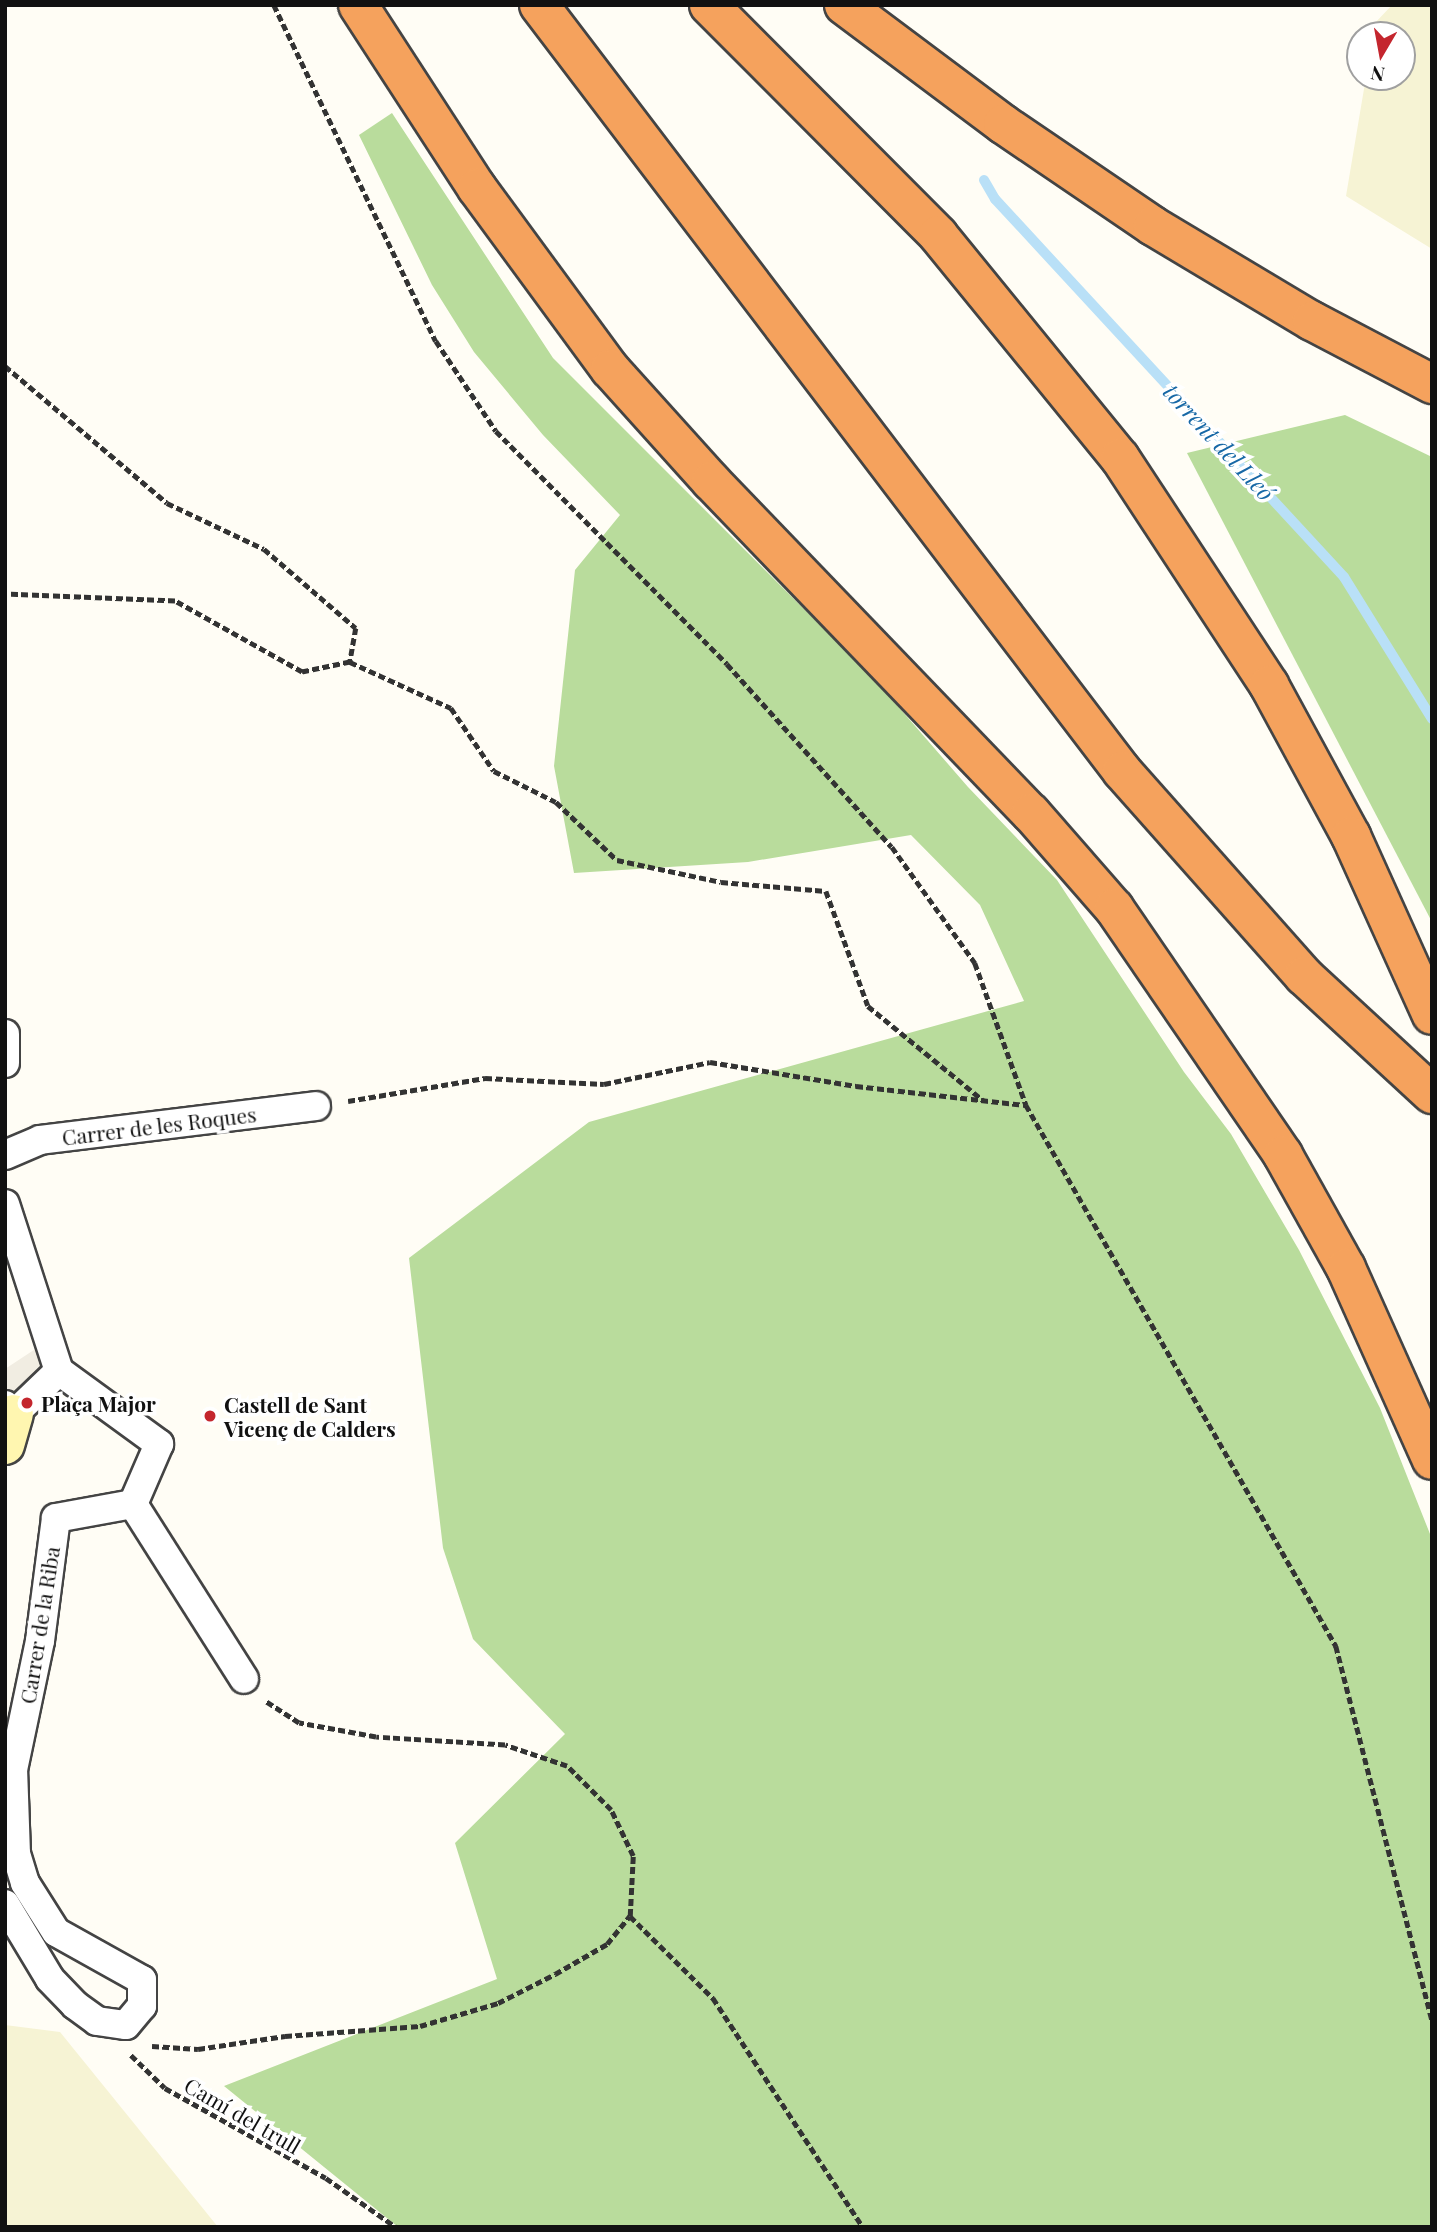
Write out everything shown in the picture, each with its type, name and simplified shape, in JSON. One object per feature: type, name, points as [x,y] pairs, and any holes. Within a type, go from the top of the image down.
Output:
[{"type":"highway","points":[[358,5],[477,188],[610,369],[710,481],[1031,813],[1121,918],[1283,1155],[1346,1268],[1432,1460]]},
{"type":"highway","points":[[539,5],[1122,771],[1304,976],[1432,1094]]},
{"type":"highway","points":[[709,5],[938,235],[1120,458],[1269,685],[1351,836],[1427,1004]]},
{"type":"highway","points":[[844,5],[1003,124],[1153,226],[1312,321],[1432,384]]},
{"type":"street","points":[[5,1034],[5,1063]]},
{"type":"street","name":"Carrer de les Roques","points":[[5,1155],[40,1140],[316,1106]]},
{"type":"street","points":[[5,1204],[59,1371],[159,1444],[133,1504],[244,1679]]},
{"type":"street","points":[[8,1421],[59,1371]]},
{"type":"street","name":"Carrer de la Riba","points":[[97,2021],[126,2025],[142,2006],[142,1980],[56,1932],[25,1883],[16,1854],[13,1770],[40,1641],[56,1518],[133,1504]]},
{"type":"street","points":[[5,1904],[50,1979],[97,2021]]},
{"type":"path","points":[[274,5],[436,341],[496,431],[727,664],[892,847],[975,963],[1026,1105],[1336,1646],[1432,2020]]},
{"type":"path","points":[[5,366],[167,503],[264,549],[356,628],[349,663]]},
{"type":"path","points":[[5,594],[175,601],[302,672],[349,663],[451,708],[494,771],[556,802],[617,860],[721,882],[826,891],[868,1006],[984,1100]]},
{"type":"path","points":[[316,1106],[485,1078],[604,1084],[710,1062],[856,1086],[1026,1105]]},
{"type":"path","points":[[145,2045],[198,2049],[285,2036],[420,2026],[498,2003],[555,1974],[607,1944],[630,1916],[633,1856],[611,1810],[567,1766],[505,1745],[376,1737],[299,1723],[274,1710],[244,1679]]},
{"type":"path","points":[[630,1916],[713,1998],[863,2227]]},
{"type":"path","name":"Camí del trull","points":[[97,2021],[165,2088],[326,2178],[396,2227]]},
{"type":"shaded area","points":[[1392,5],[1432,5],[1432,249],[1346,196],[1364,91],[1416,91],[1416,21],[1377,21]]},
{"type":"shaded area","name":"Plaça Major","points":[[52,1338],[82,1378],[11,1432],[5,1428],[5,1369]]},
{"type":"shaded area","points":[[5,2025],[60,2032],[218,2227],[5,2227]]},
{"type":"green space","points":[[392,113],[553,358],[876,681],[968,787],[1057,880],[1184,1072],[1231,1134],[1299,1250],[1380,1408],[1432,1539],[1432,2227],[398,2227],[224,2086],[497,1979],[455,1843],[565,1734],[473,1639],[443,1548],[409,1258],[589,1122],[1024,1001],[980,905],[911,835],[748,862],[574,873],[554,766],[575,570],[620,515],[543,435],[474,352],[432,285],[359,135]]},
{"type":"green space","points":[[1345,415],[1432,457],[1432,922],[1187,453]]},
{"type":"waterway","name":"torrent del Lleó","points":[[984,180],[995,199],[1344,577],[1432,719]]},
{"type":"place","name":"Plaça Major","points":[[27,1403]]},
{"type":"place","name":"Castell de Sant Vicenç de Calders","points":[[210,1416]]}]
